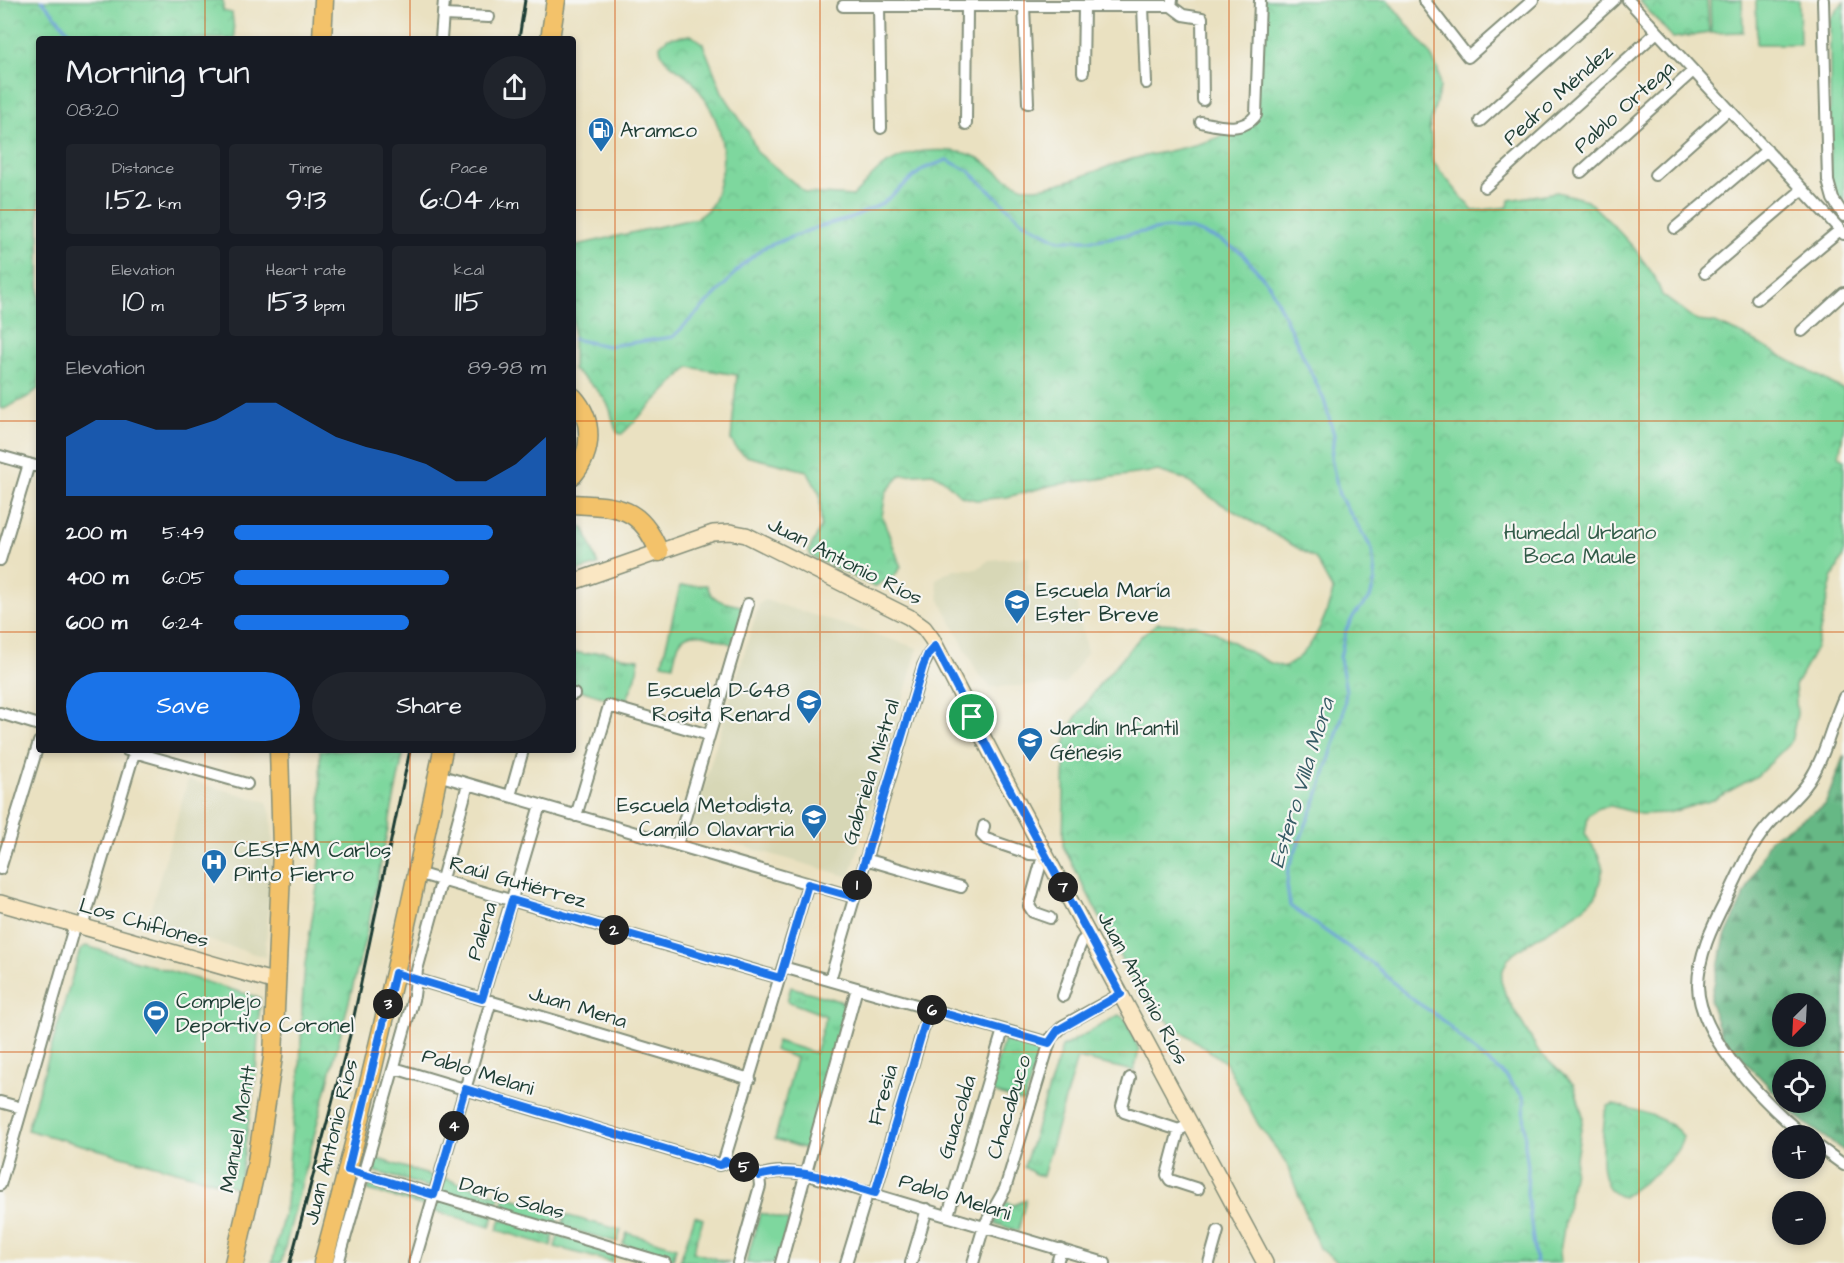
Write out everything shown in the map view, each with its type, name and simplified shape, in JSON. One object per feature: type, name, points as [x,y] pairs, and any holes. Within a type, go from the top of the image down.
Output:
[{"type":"main road","points":[[322,36],[324,0]]},
{"type":"main road","points":[[550,36],[556,0]]},
{"type":"main road","points":[[576,402],[584,414],[589,440],[585,457],[576,470]]},
{"type":"main road","points":[[576,504],[616,507],[632,514],[647,528],[659,552]]},
{"type":"main road","name":"Manuel Montt","points":[[234,1263],[256,1168],[273,1057],[282,849],[279,753]]},
{"type":"main road","name":"Juan Antonio Ríos","points":[[323,1263],[356,1171],[395,973],[442,753]]},
{"type":"street","points":[[441,36],[444,0]]},
{"type":"street","points":[[1201,122],[1235,127],[1252,121],[1256,115],[1260,0]]},
{"type":"street","points":[[1424,0],[1468,57],[1533,0]]},
{"type":"street","points":[[1480,121],[1614,0]]},
{"type":"street","points":[[1628,0],[1842,232],[1757,299]]},
{"type":"street","points":[[1823,0],[1828,181],[1833,199],[1844,216]]},
{"type":"street","points":[[843,6],[1143,6],[1172,3],[1183,15],[1202,18],[1203,100]]},
{"type":"street","points":[[879,6],[881,128]]},
{"type":"street","points":[[966,124],[967,6]]},
{"type":"street","points":[[1023,6],[1028,103]]},
{"type":"street","points":[[1083,72],[1084,6]]},
{"type":"street","points":[[1143,6],[1146,83]]},
{"type":"street","points":[[443,15],[489,17]]},
{"type":"street","name":"Pedro Méndez","points":[[1485,187],[1657,32]]},
{"type":"street","name":"Pablo Ortega","points":[[1581,172],[1693,71]]},
{"type":"street","points":[[1655,175],[1729,110]]},
{"type":"street","points":[[1675,228],[1767,150]]},
{"type":"street","points":[[1706,273],[1803,189]]},
{"type":"street","points":[[1802,331],[1844,293]]},
{"type":"street","points":[[0,456],[34,466],[0,560]]},
{"type":"street","name":"Juan Antonio Ríos","points":[[576,581],[713,533],[729,532],[746,535],[909,617],[929,634],[1121,994],[1185,1127],[1265,1263]]},
{"type":"street","points":[[677,845],[748,604]]},
{"type":"street","name":"Gabriela Mistral","points":[[830,980],[923,666],[928,654],[935,646]]},
{"type":"street","points":[[1793,1125],[1750,1082],[1728,1057],[1712,1033],[1698,988],[1699,971],[1702,953],[1750,851],[1766,828],[1808,782],[1824,754],[1844,697]]},
{"type":"street","points":[[576,816],[609,706],[709,735]]},
{"type":"street","points":[[0,713],[36,724]]},
{"type":"street","points":[[0,869],[36,752]]},
{"type":"street","points":[[0,1185],[132,753]]},
{"type":"street","points":[[140,753],[247,784]]},
{"type":"street","points":[[510,796],[522,753]]},
{"type":"street","points":[[438,775],[854,897]]},
{"type":"street","points":[[338,1263],[356,1171],[394,1068],[414,996],[417,970],[468,784]]},
{"type":"street","name":"Palena","points":[[414,1263],[465,1089],[512,900],[540,805]]},
{"type":"street","points":[[984,826],[982,835],[986,839],[1030,854],[1046,855],[1041,863],[1029,906],[1033,912],[1050,918]]},
{"type":"street","points":[[866,859],[961,887]]},
{"type":"street","name":"Raúl Gutiérrez","points":[[417,873],[780,978]]},
{"type":"street","points":[[724,1162],[808,884]]},
{"type":"street","name":"Los Chiflones","points":[[0,903],[276,982]]},
{"type":"street","points":[[1064,996],[1079,948],[1082,941],[1089,935]]},
{"type":"street","points":[[783,967],[1049,1043]]},
{"type":"street","name":"Juan Mena","points":[[395,973],[750,1078]]},
{"type":"street","points":[[782,1263],[857,988]]},
{"type":"street","name":"Chacabuco","points":[[973,1263],[984,1226],[1005,1189],[1049,1043],[1058,1030],[1121,994]]},
{"type":"street","name":"Fresia","points":[[846,1263],[872,1192],[929,1009]]},
{"type":"street","name":"Guacolda","points":[[948,1215],[1003,1030]]},
{"type":"street","name":"Pablo Melani","points":[[394,1068],[719,1165],[724,1162],[753,1170],[759,1176],[771,1173],[806,1174],[1105,1263]]},
{"type":"street","points":[[1130,1078],[1122,1106],[1124,1112],[1185,1127],[1168,1177],[1170,1180],[1198,1189]]},
{"type":"street","points":[[0,1102],[22,1108]]},
{"type":"street","points":[[1826,1152],[1844,1165]]},
{"type":"street","name":"Darío Salas","points":[[356,1171],[665,1263]]},
{"type":"street","points":[[738,1263],[760,1186],[759,1176]]},
{"type":"street","points":[[910,1263],[927,1209]]},
{"type":"street","points":[[1209,1263],[1218,1231]]},
{"type":"street","points":[[1057,1263],[1061,1249]]},
{"type":"shaded area","name":"Escuela María Ester Breve","points":[[1029,557],[1026,585],[1074,592],[1087,653],[1065,684],[991,687],[979,676],[939,598],[936,579],[954,569],[977,569],[989,560]]},
{"type":"shaded area","name":"Escuela D-648 Rosita Renard","points":[[765,600],[918,648],[850,877],[690,831],[759,604]]},
{"type":"shaded area","name":"CESFAM Carlos Pinto Fierro","points":[[188,780],[267,802],[271,815],[273,848],[265,957],[147,922]]},
{"type":"green space","points":[[0,0],[223,0],[223,11],[232,13],[235,36],[36,36],[36,390],[4,409],[0,408]]},
{"type":"green space","name":"Humedal Urbano Boca Maule","points":[[1259,0],[1388,0],[1429,52],[1438,70],[1440,88],[1430,124],[1432,161],[1473,211],[1508,207],[1509,200],[1557,192],[1587,200],[1634,248],[1655,277],[1662,295],[1697,321],[1715,323],[1739,333],[1844,390],[1844,427],[1839,456],[1844,459],[1844,554],[1832,579],[1816,648],[1795,686],[1797,714],[1791,742],[1757,776],[1713,800],[1668,813],[1640,814],[1611,806],[1598,808],[1588,817],[1585,834],[1598,854],[1603,869],[1596,896],[1577,913],[1508,958],[1503,970],[1501,981],[1506,996],[1539,1052],[1574,1085],[1583,1117],[1560,1251],[1561,1263],[1340,1263],[1319,1248],[1286,1162],[1258,1124],[1226,1063],[1171,1024],[1139,993],[1063,846],[1065,743],[1074,720],[1098,686],[1143,634],[1158,623],[1195,625],[1213,631],[1268,662],[1284,667],[1294,662],[1310,645],[1322,624],[1333,591],[1315,558],[1218,502],[1184,479],[1158,471],[1053,485],[1007,497],[976,500],[961,496],[933,473],[901,475],[886,492],[882,516],[901,567],[895,575],[874,587],[811,556],[809,550],[821,527],[820,495],[807,471],[746,456],[731,440],[737,375],[689,367],[622,434],[616,430],[610,408],[605,400],[588,381],[576,372],[576,245],[697,218],[710,206],[717,193],[723,153],[714,115],[692,81],[663,57],[660,45],[668,38],[691,35],[703,44],[722,92],[749,133],[757,152],[806,193],[853,196],[882,167],[916,152],[948,151],[971,155],[1015,183],[1029,188],[1039,188],[1125,161],[1210,140],[1226,134],[1248,117],[1252,108],[1257,61]]},
{"type":"green space","points":[[1639,0],[1707,0],[1709,33],[1673,38]]},
{"type":"green space","points":[[1710,0],[1742,0],[1743,32],[1711,33]]},
{"type":"green space","points":[[1756,0],[1799,0],[1800,44],[1757,44]]},
{"type":"green space","points":[[1844,1],[1844,214],[1830,194],[1830,19]]},
{"type":"green space","points":[[576,523],[585,530],[598,565],[576,571]]},
{"type":"green space","points":[[707,585],[709,591],[717,599],[744,607],[733,645],[705,635],[691,635],[680,642],[673,665],[662,663],[680,586]]},
{"type":"green space","points":[[604,651],[622,657],[639,659],[636,677],[625,704],[576,689],[576,652],[585,654]]},
{"type":"green space","points":[[320,753],[403,753],[366,936],[281,1263],[272,1263],[286,1205],[291,1137],[300,1076],[305,964],[321,849]]},
{"type":"green space","points":[[1844,755],[1844,1151],[1826,1138],[1826,1125],[1808,1125],[1794,1113],[1826,1113],[1826,1059],[1772,1059],[1772,1090],[1722,1037],[1710,1002],[1725,937],[1770,839],[1825,805]]},
{"type":"green space","name":"Complejo Deportivo Coronel","points":[[86,946],[260,998],[256,1073],[239,1188],[27,1130],[80,950]]},
{"type":"green space","points":[[791,987],[843,1002],[848,1012],[806,1149],[775,1139],[796,1058],[774,1050],[777,1041],[815,1053],[826,1016],[787,1001]]},
{"type":"green space","points":[[1119,1015],[1126,1020],[1139,1050],[1134,1071],[1077,1058],[1043,1176],[1035,1174],[1024,1167],[1062,1047]]},
{"type":"green space","points":[[1005,1036],[1041,1046],[1024,1102],[989,1091]]},
{"type":"green space","points":[[1613,1104],[1660,1119],[1677,1129],[1683,1136],[1680,1145],[1667,1162],[1623,1197],[1614,1193],[1607,1185],[1602,1162],[1605,1114],[1608,1106]]},
{"type":"green space","points":[[375,1158],[435,1177],[432,1188],[370,1170]]},
{"type":"green space","points":[[440,1177],[500,1196],[497,1208],[436,1190]]},
{"type":"green space","points":[[371,1181],[431,1198],[428,1207],[368,1190]]},
{"type":"green space","points":[[505,1196],[560,1212],[556,1225],[501,1209]]},
{"type":"green space","points":[[435,1198],[494,1216],[490,1227],[431,1210]]},
{"type":"green space","points":[[1026,1200],[1018,1231],[994,1223],[1006,1202],[1014,1205]]},
{"type":"green space","points":[[760,1213],[789,1221],[777,1263],[746,1263]]},
{"type":"green space","points":[[565,1215],[621,1230],[617,1242],[562,1227]]},
{"type":"green space","points":[[695,1216],[703,1219],[693,1252],[730,1263],[680,1261]]},
{"type":"green space","points":[[501,1219],[554,1235],[551,1246],[497,1230]]},
{"type":"green space","points":[[627,1233],[676,1247],[673,1259],[623,1244]]},
{"type":"green space","points":[[558,1236],[615,1251],[612,1262],[555,1247]]},
{"type":"waterway","name":"Estero Villa Mora","points":[[42,0],[72,36]]},
{"type":"waterway","name":"Estero Villa Mora","points":[[576,340],[608,346],[673,337],[741,266],[763,248],[815,228],[851,218],[883,203],[923,169],[947,160],[969,171],[1022,221],[1058,240],[1096,240],[1166,228],[1190,229],[1218,239],[1242,253],[1270,286],[1324,400],[1334,435],[1331,458],[1339,495],[1372,549],[1375,580],[1370,598],[1354,615],[1346,630],[1340,658],[1346,691],[1343,714],[1320,790],[1288,869],[1287,887],[1290,906],[1378,968],[1409,997],[1439,1017],[1478,1054],[1504,1074],[1524,1098],[1528,1167],[1527,1193],[1536,1263]]},
{"type":"railway","points":[[519,36],[525,0]]},
{"type":"railway","points":[[290,1263],[350,1035],[409,753]]},
{"type":"place","name":"Aramco","points":[[601,153]]},
{"type":"place","name":"Escuela María Ester Breve","points":[[1017,625]]},
{"type":"place","name":"Escuela D-648 Rosita Renard","points":[[809,725]]},
{"type":"place","name":"Jardín Infantil Génesis","points":[[1030,763]]},
{"type":"place","name":"Escuela Metodista, Camilo Olavarria","points":[[814,840]]},
{"type":"place","name":"CESFAM Carlos Pinto Fierro","points":[[214,885]]},
{"type":"place","name":"Complejo Deportivo Coronel","points":[[156,1036]]},
{"type":"route","points":[[935,646],[972,717],[1121,994],[1063,1026],[1054,1033],[1049,1043],[929,1009],[875,1193],[802,1173],[771,1173],[759,1176],[753,1170],[725,1161],[719,1165],[465,1089],[434,1195],[348,1170],[395,973],[482,999],[512,900],[780,978],[808,884],[854,897],[923,666],[928,654],[935,646]]}]
